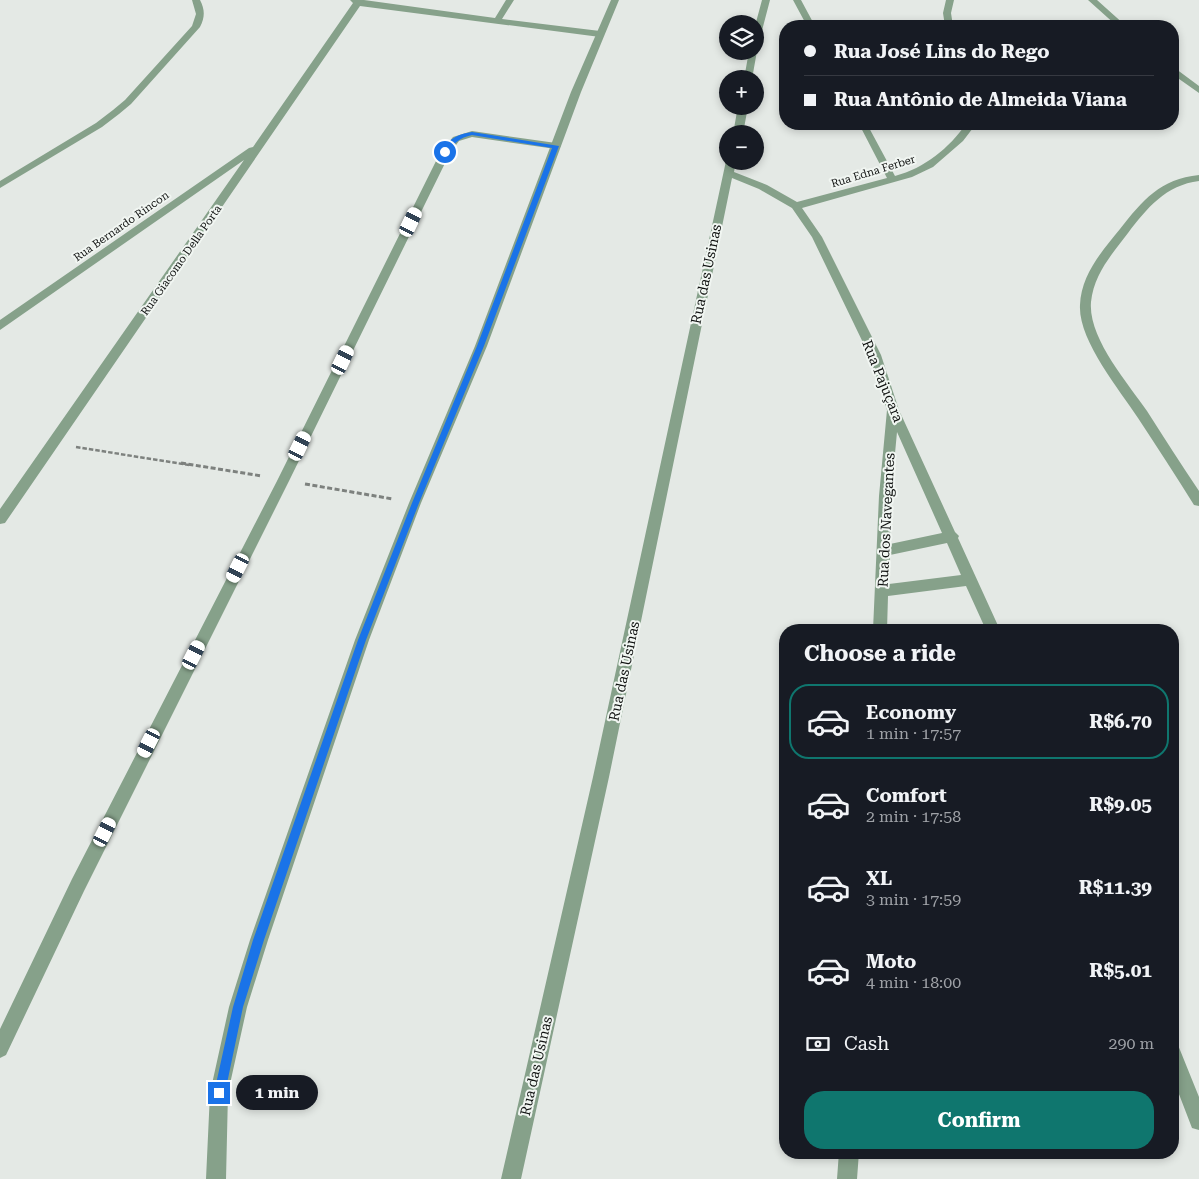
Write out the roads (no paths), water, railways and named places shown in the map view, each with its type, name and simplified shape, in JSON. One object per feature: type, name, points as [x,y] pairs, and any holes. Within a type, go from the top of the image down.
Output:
[{"type":"street","points":[[0,185],[99,125],[128,102],[196,27],[201,17],[201,8],[196,0]]},
{"type":"street","points":[[497,21],[510,0]]},
{"type":"street","points":[[216,1179],[219,1093],[238,1007],[265,921],[362,640],[415,503],[481,346],[556,146],[615,0]]},
{"type":"street","points":[[762,15],[766,0]]},
{"type":"street","points":[[797,0],[808,20]]},
{"type":"street","points":[[948,20],[947,13],[950,0]]},
{"type":"street","points":[[1092,0],[1115,20]]},
{"type":"street","points":[[357,1],[600,34]]},
{"type":"street","name":"Rua Giacomo Della Porta","points":[[0,519],[231,188],[357,1]]},
{"type":"street","points":[[1179,74],[1199,90]]},
{"type":"street","points":[[866,130],[892,179]]},
{"type":"street","name":"Rua Edna Ferber","points":[[796,206],[909,175],[930,166],[960,139],[967,130]]},
{"type":"street","points":[[0,1049],[82,876],[283,481],[445,152],[452,141],[459,136],[478,134],[556,146]]},
{"type":"street","name":"Rua Bernardo Rincon","points":[[0,326],[258,146]]},
{"type":"street","name":"Rua das Usinas","points":[[511,1179],[603,767],[729,170]]},
{"type":"street","name":"Rua Pajuçara","points":[[735,170],[796,206],[817,237],[875,355],[893,410],[952,536],[990,624]]},
{"type":"street","points":[[1199,178],[1187,178],[1173,182],[1160,191],[1139,213],[1099,266],[1091,281],[1086,297],[1086,316],[1108,362],[1199,500]]},
{"type":"street","name":"Rua dos Navegantes","points":[[880,624],[882,550],[893,410]]},
{"type":"street","points":[[882,550],[952,536]]},
{"type":"street","points":[[882,591],[970,580]]},
{"type":"street","points":[[1179,1069],[1199,1121]]},
{"type":"street","points":[[848,1179],[849,1159]]}]
